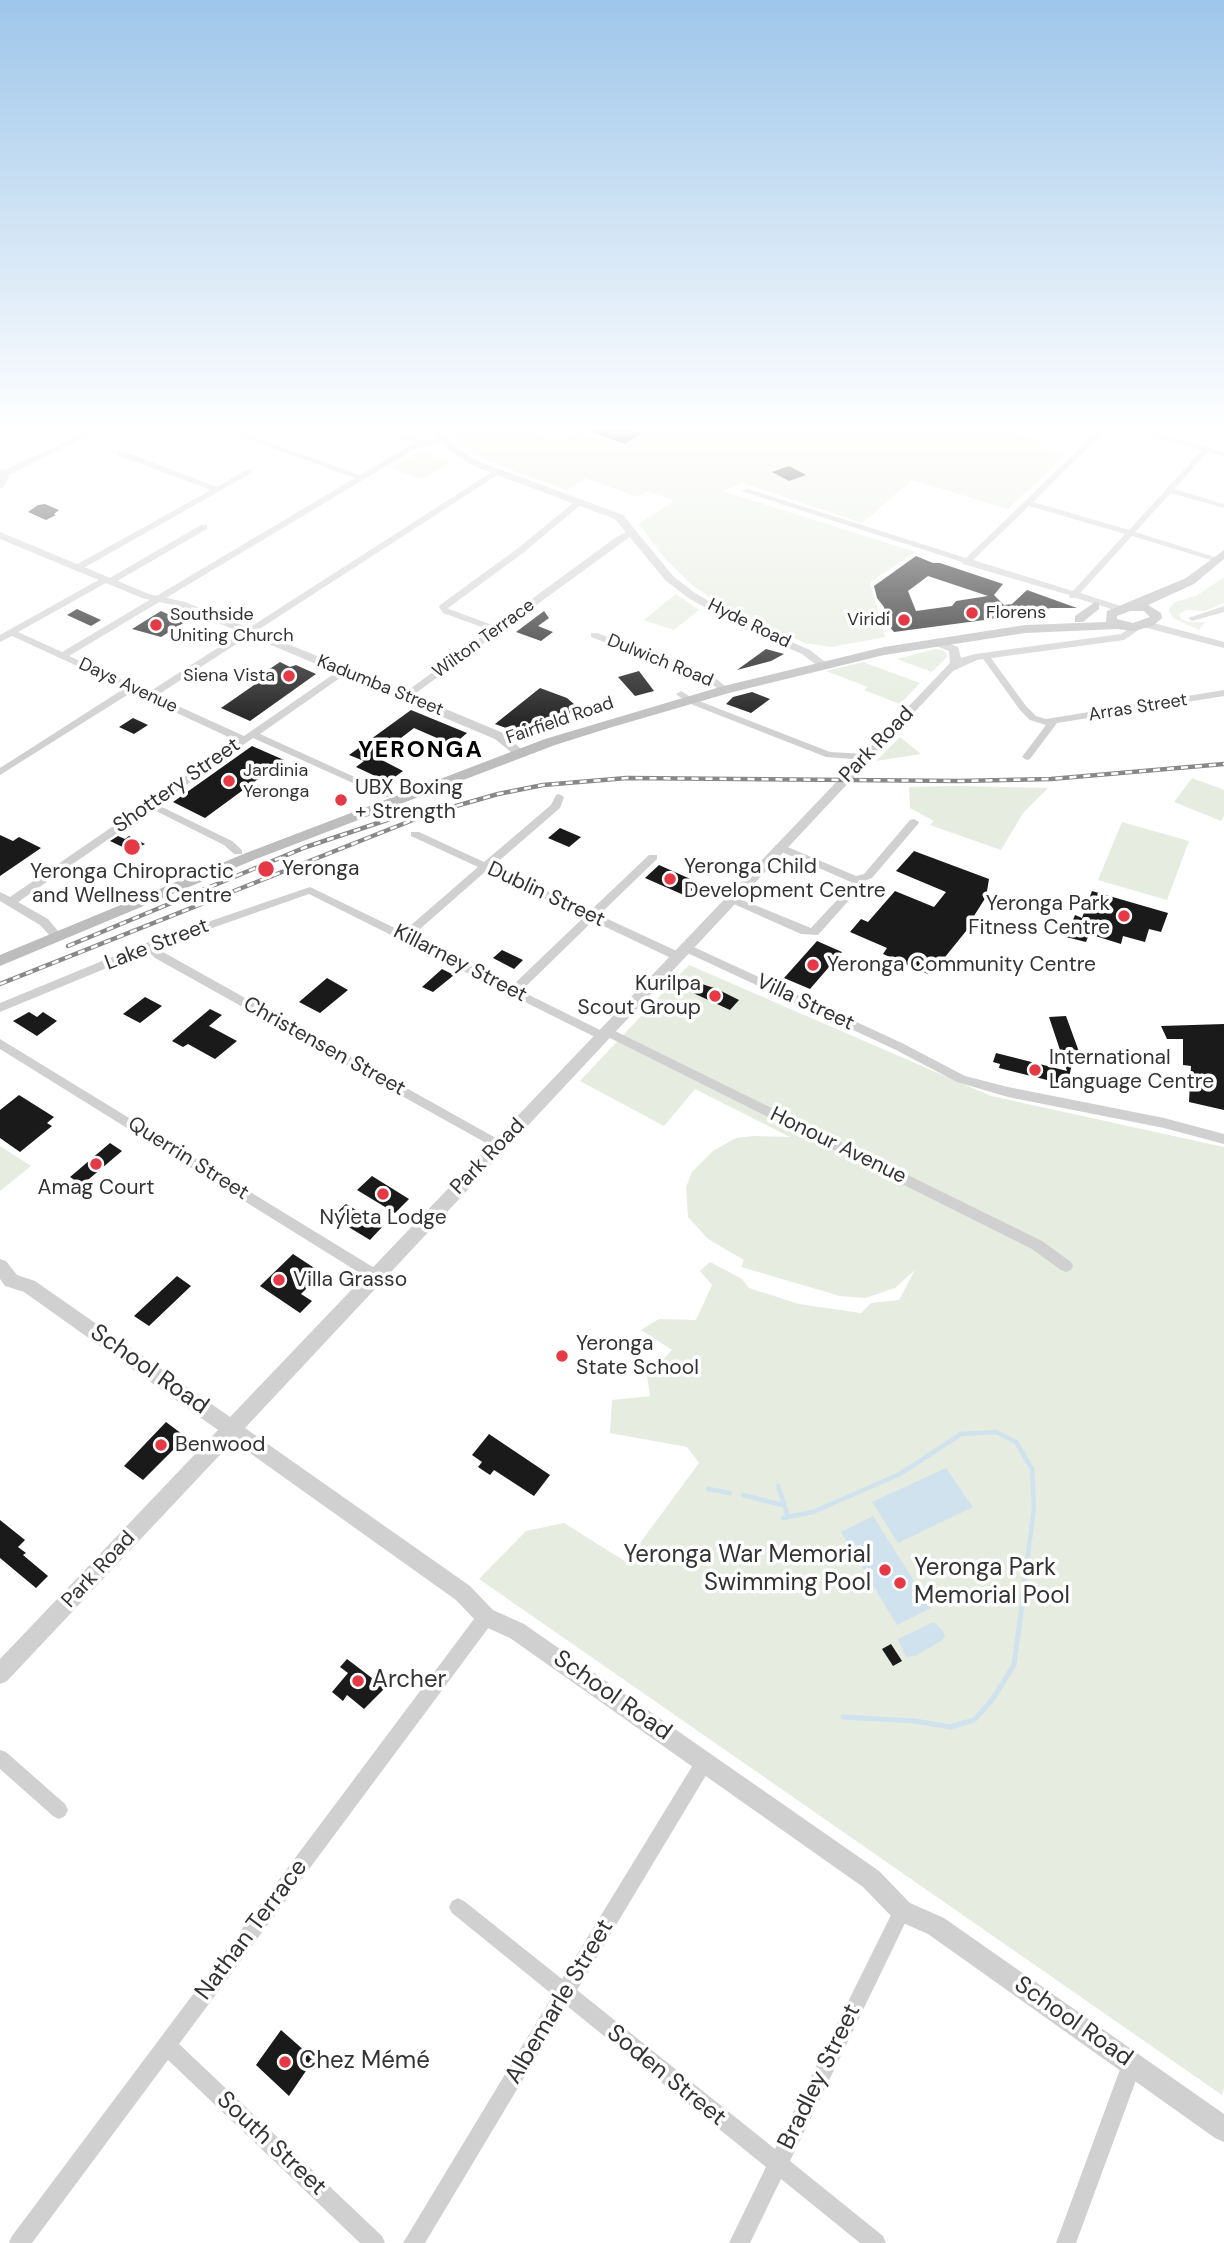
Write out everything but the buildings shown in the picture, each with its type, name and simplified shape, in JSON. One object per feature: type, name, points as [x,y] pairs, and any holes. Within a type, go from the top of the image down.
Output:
[{"type":"main road","name":"Fairfield Road","points":[[820,662],[935,642],[1119,616],[1190,581],[1222,560]]},
{"type":"main road","name":"Fairfield Road","points":[[1149,620],[1164,602],[1202,583],[1222,560]]},
{"type":"main road","points":[[1079,619],[1090,603]]},
{"type":"main road","points":[[1147,608],[1149,620],[1119,616],[1147,608]]},
{"type":"main road","name":"Fairfield Road","points":[[0,961],[55,933],[238,852],[387,795],[686,697],[878,645],[995,626],[1119,616]]},
{"type":"main road","name":"Fairfield Road","points":[[0,951],[55,933],[518,750]]},
{"type":"street","points":[[77,568],[144,531]]},
{"type":"street","points":[[0,639],[197,531]]},
{"type":"street","points":[[62,656],[273,531]]},
{"type":"street","points":[[149,696],[406,531]]},
{"type":"street","points":[[497,630],[446,611],[443,607],[545,531]]},
{"type":"street","points":[[868,531],[1073,596],[1119,616]]},
{"type":"street","points":[[966,562],[999,531]]},
{"type":"street","points":[[1122,531],[1222,560]]},
{"type":"street","points":[[1073,596],[1132,531]]},
{"type":"street","name":"Wilton Terrace","points":[[406,696],[631,533]]},
{"type":"street","name":"Hyde Road","points":[[631,533],[669,578],[691,595],[738,623],[820,662]]},
{"type":"street","name":"Kadumba Street","points":[[0,534],[107,581],[181,604],[406,696],[499,736],[518,750]]},
{"type":"street","points":[[1192,618],[1224,609]]},
{"type":"street","name":"Fairfield Road","points":[[1106,638],[1116,634],[1119,616]]},
{"type":"street","points":[[1149,620],[1224,645]]},
{"type":"street","name":"Fairfield Road","points":[[985,656],[1124,637],[1149,620]]},
{"type":"street","name":"Days Avenue","points":[[11,632],[149,696],[387,795]]},
{"type":"street","name":"Dulwich Road","points":[[594,635],[721,687]]},
{"type":"street","points":[[935,642],[954,649],[956,664],[985,656],[1033,718],[1053,722],[1027,757]]},
{"type":"street","name":"Park Road","points":[[0,1674],[865,757],[956,664]]},
{"type":"street","name":"Shottery Street","points":[[5,899],[150,805],[344,671]]},
{"type":"street","points":[[0,772],[132,688]]},
{"type":"street","name":"Arras Street","points":[[1053,722],[1224,693]]},
{"type":"street","points":[[686,697],[829,755],[865,757]]},
{"type":"street","points":[[405,936],[556,806],[559,797]]},
{"type":"street","points":[[150,805],[228,843],[238,852]]},
{"type":"street","points":[[779,848],[856,880],[868,876],[914,822]]},
{"type":"street","name":"Dublin Street","points":[[415,834],[592,916],[681,952]]},
{"type":"street","points":[[514,991],[653,857]]},
{"type":"street","points":[[731,899],[805,931],[814,932],[856,886],[856,880]]},
{"type":"street","name":"Lake Street","points":[[0,1008],[150,946],[302,892],[317,892]]},
{"type":"street","name":"Killarney Street","points":[[317,892],[605,1034]]},
{"type":"street","points":[[5,899],[55,933]]},
{"type":"street","name":"Christensen Street","points":[[150,946],[159,955],[499,1145]]},
{"type":"street","name":"Villa Street","points":[[681,952],[926,1059],[1033,1096],[1224,1139]]},
{"type":"street","name":"Honour Avenue","points":[[605,1034],[1037,1245],[1066,1266]]},
{"type":"street","name":"Querrin Street","points":[[0,1043],[376,1276]]},
{"type":"street","name":"School Road","points":[[4,1279],[29,1286],[463,1592],[486,1617],[517,1631],[871,1879],[902,1911],[936,1926],[1224,2129]]},
{"type":"street","name":"Nathan Terrace","points":[[19,2243],[486,1617]]},
{"type":"street","points":[[0,1758],[59,1810]]},
{"type":"street","name":"Albemarle Street","points":[[414,2243],[705,1761]]},
{"type":"street","name":"Soden Street","points":[[458,1907],[565,1996],[876,2243]]},
{"type":"street","name":"Bradley Street","points":[[739,2243],[902,1911]]},
{"type":"street","name":"South Street","points":[[166,2045],[375,2243]]},
{"type":"street","points":[[1066,2243],[1132,2064]]},
{"type":"shaded area","points":[[644,531],[848,531],[916,552],[870,582],[885,637],[832,647],[805,643],[715,601],[691,584],[666,560]]},
{"type":"shaded area","points":[[1224,577],[1224,603],[1205,611],[1187,610],[1179,614],[1181,619],[1188,622],[1205,622],[1199,630],[1173,618],[1169,610],[1174,602],[1196,596]]},
{"type":"shaded area","points":[[676,594],[699,610],[674,630],[644,620]]},
{"type":"shaded area","points":[[935,649],[943,650],[948,656],[932,672],[897,659]]},
{"type":"shaded area","points":[[864,662],[920,683],[900,704],[864,690],[868,687],[826,671]]},
{"type":"shaded area","points":[[900,737],[921,754],[876,761]]},
{"type":"shaded area","points":[[1192,778],[1224,790],[1224,816],[1221,821],[1174,802]]},
{"type":"shaded area","points":[[909,787],[1048,788],[1023,813],[1001,850],[930,825],[934,821],[910,808]]},
{"type":"shaded area","points":[[1122,822],[1189,841],[1167,900],[1098,880]]},
{"type":"shaded area","points":[[689,965],[991,1096],[1224,1147],[1222,2095],[479,1579],[526,1531],[564,1523],[626,1562],[699,1463],[687,1447],[610,1433],[612,1400],[650,1396],[647,1376],[672,1350],[641,1330],[659,1319],[696,1320],[712,1285],[700,1271],[710,1262],[742,1279],[749,1288],[799,1304],[861,1313],[871,1303],[899,1300],[915,1270],[895,1288],[865,1298],[840,1296],[741,1267],[744,1260],[708,1239],[688,1217],[686,1187],[692,1172],[713,1151],[736,1138],[790,1137],[695,1089],[664,1126],[580,1081]]},
{"type":"shaded area","points":[[0,1146],[31,1166],[0,1191]]},
{"type":"water","points":[[946,1468],[973,1507],[898,1543],[872,1502]]},
{"type":"water","name":"Yeronga War Memorial Swimming Pool","points":[[873,1516],[931,1608],[897,1625],[841,1532]]},
{"type":"water","points":[[934,1622],[945,1636],[941,1641],[915,1656],[906,1657],[898,1639]]},
{"type":"waterway","points":[[788,1517],[813,1512],[900,1474],[961,1434],[996,1432],[1016,1442],[1032,1469],[1034,1508],[1022,1599]]},
{"type":"waterway","points":[[778,1486],[788,1517]]},
{"type":"waterway","points":[[708,1489],[730,1493]]},
{"type":"waterway","points":[[743,1495],[782,1505]]},
{"type":"waterway","points":[[783,1518],[788,1517]]},
{"type":"waterway","points":[[843,1717],[915,1721],[950,1727],[974,1720],[992,1700],[1014,1665],[1023,1598]]},
{"type":"railway","points":[[0,984],[428,814],[498,794],[543,785],[627,778],[959,781],[1051,779],[1224,764]]},
{"type":"railway","points":[[68,946],[306,847],[393,818]]},
{"type":"place","name":"Florens","points":[[972,613]]},
{"type":"place","name":"Viridi","points":[[904,620]]},
{"type":"place","name":"Southside Uniting Church","points":[[156,625]]},
{"type":"place","name":"Siena Vista","points":[[289,676]]},
{"type":"place","name":"Jardinia Yeronga","points":[[229,781]]},
{"type":"place","name":"UBX Boxing + Strength","points":[[341,800]]},
{"type":"place","name":"Yeronga Chiropractic and Wellness Centre","points":[[132,847]]},
{"type":"place","name":"Yeronga","points":[[266,869]]},
{"type":"place","name":"Yeronga Child Development Centre","points":[[670,879]]},
{"type":"place","name":"Yeronga Park Fitness Centre","points":[[1124,916]]},
{"type":"place","name":"Yeronga Community Centre","points":[[813,965]]},
{"type":"place","name":"Kurilpa Scout Group","points":[[715,996]]},
{"type":"place","name":"International Language Centre","points":[[1035,1070]]},
{"type":"place","name":"Amag Court","points":[[96,1164]]},
{"type":"place","name":"Nyleta Lodge","points":[[383,1194]]},
{"type":"place","name":"Villa Grasso","points":[[279,1280]]},
{"type":"place","name":"Yeronga State School","points":[[562,1356]]},
{"type":"place","name":"Benwood","points":[[161,1445]]},
{"type":"place","name":"Yeronga War Memorial Swimming Pool","points":[[885,1570]]},
{"type":"place","name":"Yeronga Park Memorial Pool","points":[[900,1583]]},
{"type":"place","name":"Archer","points":[[358,1681]]},
{"type":"place","name":"Chez Mémé","points":[[285,2062]]},
{"type":"district","name":"YERONGA","points":[[421,751]]}]
